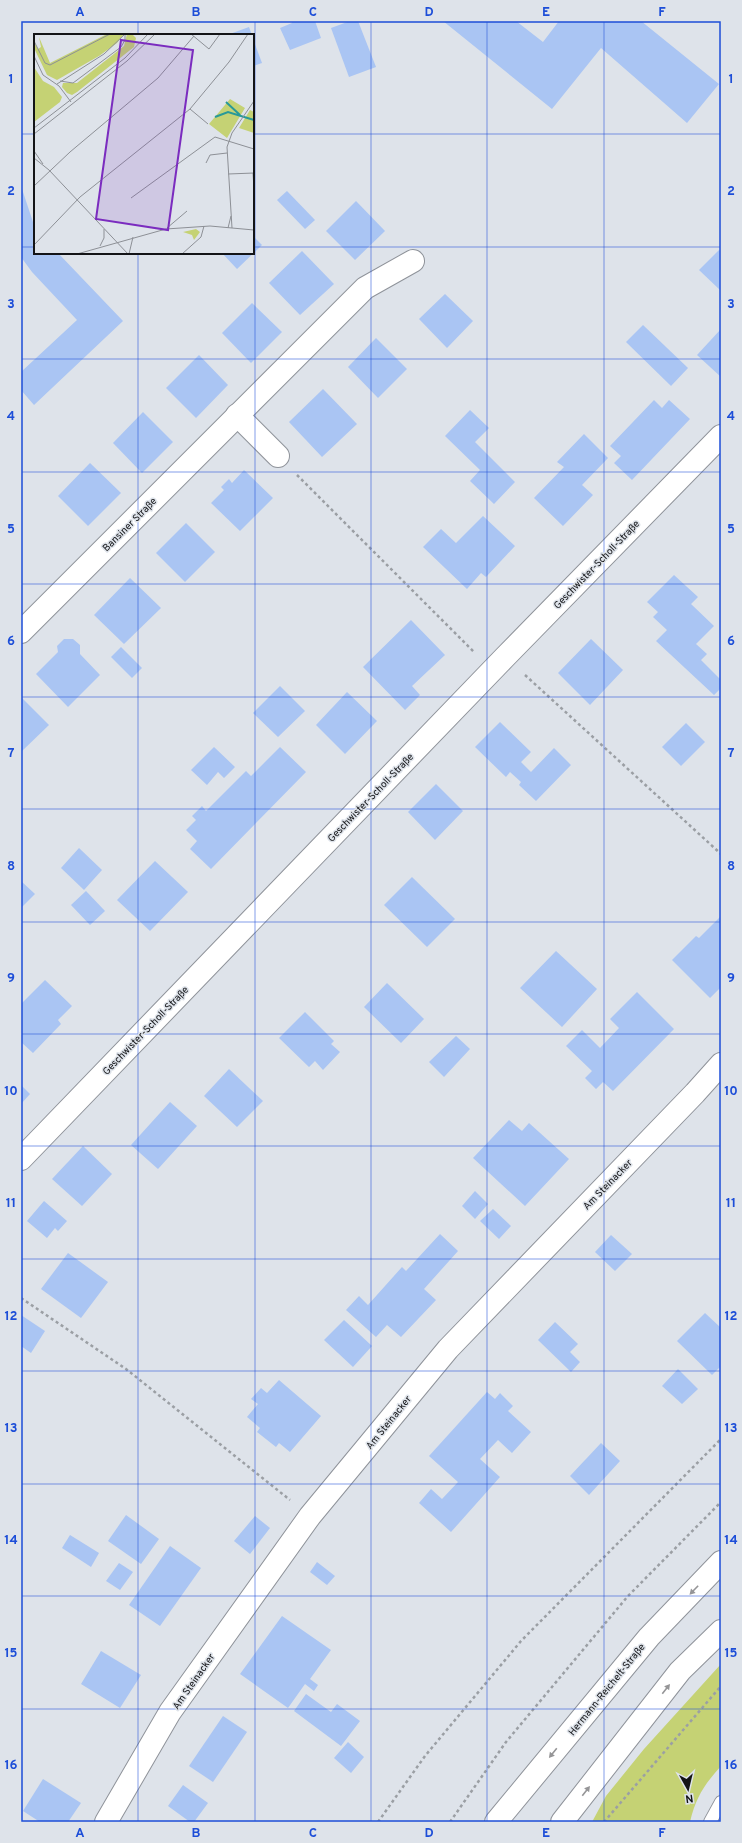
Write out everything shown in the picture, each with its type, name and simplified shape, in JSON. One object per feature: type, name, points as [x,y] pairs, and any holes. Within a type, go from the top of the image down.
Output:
[{"type":"street","name":"Bansiner Straße","points":[[21,632],[366,288],[413,261]]},
{"type":"street","points":[[237,415],[278,456]]},
{"type":"street","name":"Geschwister-Scholl-Straße","points":[[21,1159],[721,436]]},
{"type":"street","name":"Am Steinacker","points":[[106,1822],[170,1712],[310,1516],[448,1349],[695,1093],[721,1064]]},
{"type":"street","name":"Hermann-Reichelt-Straße","points":[[496,1822],[649,1637],[721,1562]]},
{"type":"street","points":[[562,1822],[680,1672],[721,1631]]},
{"type":"lane","points":[[710,1822],[721,1802]]},
{"type":"path","points":[[278,456],[499,664],[721,854]]},
{"type":"path","points":[[21,1298],[126,1369],[310,1516]]},
{"type":"path","points":[[378,1822],[425,1756],[521,1641],[721,1439]]},
{"type":"path","points":[[450,1822],[506,1742],[628,1596],[721,1502]]},
{"type":"path","points":[[604,1822],[721,1686]]},
{"type":"green space","points":[[721,1664],[721,1766],[701,1792],[690,1822],[592,1822],[606,1796],[644,1749]]},
{"type":"building","points":[[291,21],[315,21],[321,38],[290,50],[280,28],[292,23]]},
{"type":"building","points":[[350,21],[358,21],[376,67],[349,77],[331,28]]},
{"type":"building","points":[[443,21],[516,21],[543,42],[559,21],[641,21],[719,84],[687,123],[601,48],[552,109]]},
{"type":"building","points":[[249,27],[252,34],[230,34]]},
{"type":"building","points":[[254,42],[262,63],[254,66]]},
{"type":"building","points":[[21,186],[34,225],[34,254],[59,254],[123,321],[34,405],[21,390],[21,372],[77,320],[32,272],[21,257]]},
{"type":"building","points":[[287,191],[315,220],[305,229],[277,200]]},
{"type":"building","points":[[356,201],[385,231],[355,260],[326,231]]},
{"type":"building","points":[[254,237],[262,245],[254,253]]},
{"type":"building","points":[[719,250],[721,252],[720,290],[699,270]]},
{"type":"building","points":[[302,251],[334,284],[300,315],[269,283]]},
{"type":"building","points":[[223,254],[253,254],[237,269]]},
{"type":"building","points":[[445,294],[473,321],[447,348],[419,319]]},
{"type":"building","points":[[252,303],[282,332],[251,363],[222,333]]},
{"type":"building","points":[[643,325],[688,368],[671,386],[626,342]]},
{"type":"building","points":[[721,329],[721,377],[697,355]]},
{"type":"building","points":[[376,338],[407,369],[378,398],[348,367]]},
{"type":"building","points":[[199,355],[228,385],[196,418],[166,388]]},
{"type":"building","points":[[323,389],[357,424],[322,457],[289,422]]},
{"type":"building","points":[[654,400],[662,408],[669,400],[690,419],[632,480],[614,463],[621,456],[610,446]]},
{"type":"building","points":[[470,410],[489,428],[475,442],[515,482],[494,504],[470,481],[480,470],[445,436]]},
{"type":"building","points":[[143,412],[173,442],[142,473],[113,443]]},
{"type":"building","points":[[584,434],[608,458],[582,485],[593,495],[563,526],[534,498],[564,467],[557,462]]},
{"type":"building","points":[[90,463],[121,493],[88,526],[58,496]]},
{"type":"building","points":[[244,470],[273,498],[240,531],[211,503],[224,490],[221,487],[229,479],[232,483]]},
{"type":"building","points":[[483,516],[515,546],[486,577],[481,573],[467,589],[423,547],[441,529],[456,543]]},
{"type":"building","points":[[186,523],[215,552],[185,582],[156,553]]},
{"type":"building","points":[[674,575],[698,597],[691,604],[714,626],[696,644],[707,654],[701,660],[721,680],[721,688],[714,695],[656,641],[667,630],[653,617],[658,612],[647,602]]},
{"type":"building","points":[[130,578],[161,608],[124,644],[94,615]]},
{"type":"building","points":[[411,620],[445,655],[412,686],[420,695],[405,710],[363,667]]},
{"type":"building","points":[[64,639],[73,639],[80,645],[80,654],[100,675],[68,707],[36,674],[58,652],[57,646]]},
{"type":"building","points":[[591,639],[623,670],[590,705],[558,673]]},
{"type":"building","points":[[121,647],[142,668],[132,678],[111,657]]},
{"type":"building","points":[[280,686],[305,711],[278,737],[253,713]]},
{"type":"building","points":[[347,692],[377,721],[345,754],[316,725]]},
{"type":"building","points":[[21,697],[49,725],[21,752]]},
{"type":"building","points":[[500,722],[531,752],[521,762],[531,772],[554,748],[571,765],[536,801],[519,785],[521,782],[510,772],[506,777],[475,747]]},
{"type":"building","points":[[686,723],[705,742],[681,766],[662,747]]},
{"type":"building","points":[[214,747],[235,767],[224,778],[218,772],[207,785],[191,770]]},
{"type":"building","points":[[280,747],[306,772],[211,869],[190,849],[197,841],[186,830],[196,820],[192,816],[202,806],[206,811],[246,771],[251,776]]},
{"type":"building","points":[[436,784],[463,811],[435,840],[408,812]]},
{"type":"building","points":[[79,848],[102,870],[84,890],[61,868]]},
{"type":"building","points":[[155,861],[188,892],[150,931],[117,900]]},
{"type":"building","points":[[412,877],[455,919],[427,947],[384,905]]},
{"type":"building","points":[[21,881],[35,894],[21,908]]},
{"type":"building","points":[[86,891],[105,911],[90,925],[71,905]]},
{"type":"building","points":[[721,916],[721,987],[710,998],[672,960],[696,936],[699,938]]},
{"type":"building","points":[[556,951],[597,989],[562,1027],[520,988]]},
{"type":"building","points":[[45,980],[72,1006],[58,1020],[61,1024],[33,1053],[21,1042],[21,1004]]},
{"type":"building","points":[[387,983],[424,1019],[401,1043],[364,1007]]},
{"type":"building","points":[[637,992],[674,1029],[613,1091],[603,1082],[596,1089],[585,1078],[592,1071],[566,1046],[582,1030],[600,1048],[619,1028],[610,1019]]},
{"type":"building","points":[[305,1012],[334,1041],[331,1044],[340,1052],[323,1070],[315,1061],[309,1067],[279,1038]]},
{"type":"building","points":[[456,1036],[470,1049],[444,1077],[429,1062]]},
{"type":"building","points":[[229,1069],[263,1101],[237,1127],[204,1096]]},
{"type":"building","points":[[21,1085],[30,1094],[21,1104]]},
{"type":"building","points":[[170,1102],[197,1126],[158,1169],[131,1145]]},
{"type":"building","points":[[509,1120],[522,1131],[529,1123],[569,1159],[525,1206],[473,1158]]},
{"type":"building","points":[[83,1146],[112,1174],[82,1206],[52,1179]]},
{"type":"building","points":[[475,1191],[488,1204],[475,1219],[462,1206]]},
{"type":"building","points":[[44,1201],[67,1221],[58,1231],[55,1228],[47,1238],[27,1221]]},
{"type":"building","points":[[493,1209],[511,1226],[499,1239],[480,1221]]},
{"type":"building","points":[[440,1234],[458,1251],[424,1289],[436,1300],[401,1337],[387,1325],[376,1337],[346,1310],[359,1296],[368,1305],[402,1267],[406,1271]]},
{"type":"building","points":[[611,1235],[632,1254],[615,1271],[595,1252]]},
{"type":"building","points":[[68,1253],[108,1282],[81,1318],[41,1289]]},
{"type":"building","points":[[705,1313],[721,1328],[721,1366],[712,1375],[677,1341]]},
{"type":"building","points":[[21,1315],[45,1331],[31,1353],[21,1346]]},
{"type":"building","points":[[344,1320],[372,1346],[353,1367],[324,1340]]},
{"type":"building","points":[[555,1322],[578,1344],[570,1352],[580,1362],[571,1372],[538,1340]]},
{"type":"building","points":[[678,1369],[698,1389],[682,1404],[662,1386]]},
{"type":"building","points":[[279,1380],[321,1416],[290,1452],[279,1443],[276,1447],[257,1432],[260,1428],[247,1417],[258,1404],[251,1399],[261,1388],[267,1393]]},
{"type":"building","points":[[487,1392],[495,1399],[500,1393],[513,1406],[508,1411],[531,1432],[512,1453],[498,1440],[480,1459],[500,1477],[451,1532],[419,1503],[431,1489],[442,1499],[458,1482],[429,1456]]},
{"type":"building","points":[[601,1443],[620,1461],[589,1495],[570,1476]]},
{"type":"building","points":[[126,1515],[159,1539],[141,1564],[108,1541]]},
{"type":"building","points":[[255,1516],[270,1528],[250,1554],[234,1541]]},
{"type":"building","points":[[70,1535],[99,1553],[91,1567],[62,1548]]},
{"type":"building","points":[[170,1546],[201,1568],[160,1626],[129,1605]]},
{"type":"building","points":[[317,1562],[335,1576],[327,1585],[310,1572]]},
{"type":"building","points":[[119,1563],[133,1572],[120,1590],[106,1581]]},
{"type":"building","points":[[282,1616],[331,1650],[310,1679],[318,1685],[314,1691],[305,1684],[288,1708],[240,1674]]},
{"type":"building","points":[[101,1651],[141,1675],[120,1708],[81,1684]]},
{"type":"building","points":[[306,1694],[331,1712],[337,1704],[360,1721],[341,1746],[294,1711]]},
{"type":"building","points":[[223,1716],[247,1732],[213,1782],[189,1766]]},
{"type":"building","points":[[348,1742],[364,1757],[351,1773],[334,1758]]},
{"type":"building","points":[[43,1779],[81,1803],[68,1822],[40,1822],[23,1811]]},
{"type":"building","points":[[183,1785],[208,1803],[194,1822],[190,1822],[168,1806]]}]
